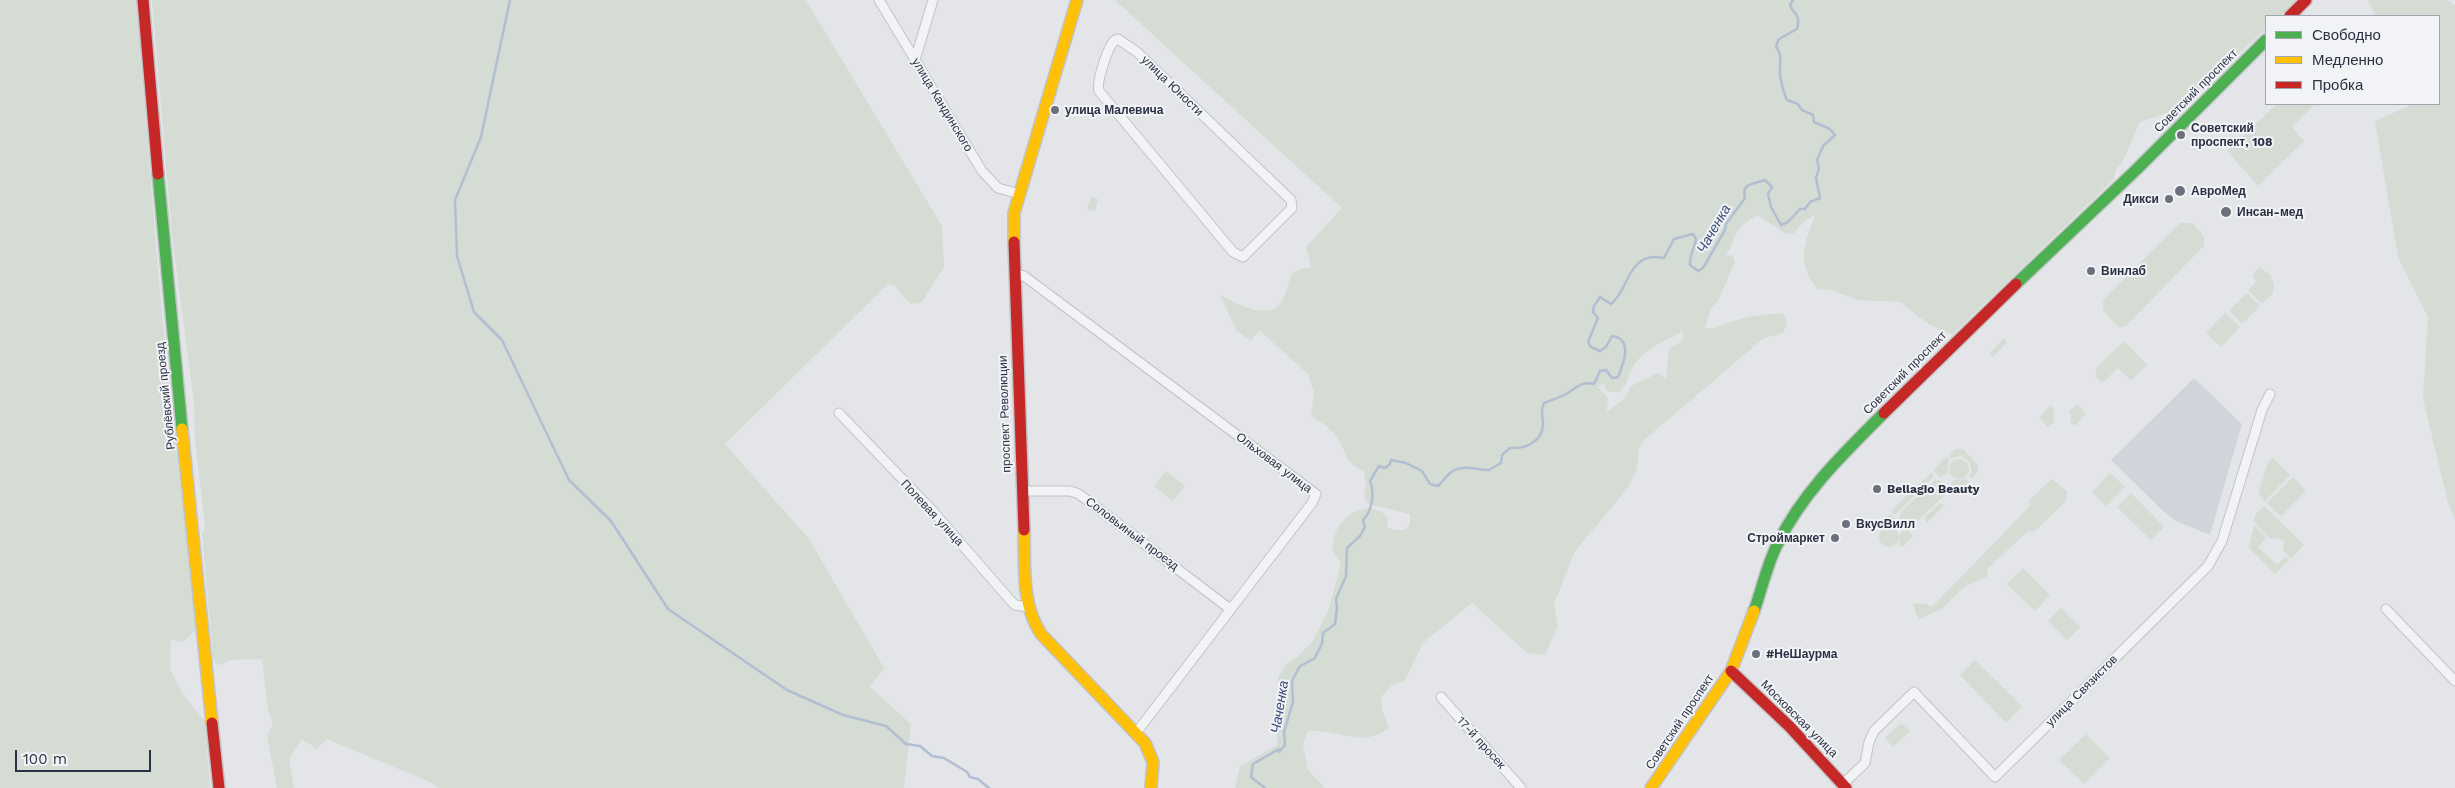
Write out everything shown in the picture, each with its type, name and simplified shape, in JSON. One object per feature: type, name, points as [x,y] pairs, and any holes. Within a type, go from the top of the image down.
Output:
[{"type":"street","name":"Рублёвский проезд","points":[[143,0],[164,250],[220,788]]},
{"type":"street","name":"улица Кандинского","points":[[879,0],[987,179],[998,188],[1019,194]]},
{"type":"street","points":[[915,60],[933,0]]},
{"type":"street","name":"проспект Революции","points":[[1077,0],[1014,213],[1014,274],[1028,607],[1033,622],[1041,634],[1136,733],[1150,751],[1153,762],[1151,788]]},
{"type":"street","points":[[2291,15],[2306,0]]},
{"type":"street","name":"улица Юности","points":[[1118,39],[1137,52],[1286,194],[1292,204],[1292,208],[1243,257],[1233,252],[1206,218],[1099,91],[1098,83],[1110,45],[1115,40],[1118,39]]},
{"type":"street","name":"Советский проспект","points":[[1651,788],[1731,671],[1745,637],[1776,544],[1801,504],[1834,463],[1946,351],[2137,169],[2265,41]]},
{"type":"street","name":"Ольховая улица","points":[[1014,274],[1024,276],[1316,494],[1312,503],[1136,733]]},
{"type":"street","name":"улица Связистов","points":[[1844,786],[1865,763],[1869,742],[1874,731],[1914,692],[1995,777],[2208,566],[2222,541],[2258,424],[2270,394]]},
{"type":"street","name":"Полевая улица","points":[[839,412],[935,514],[1010,600],[1015,605],[1028,607]]},
{"type":"street","name":"Соловьиный проезд","points":[[1022,491],[1074,491],[1230,609]]},
{"type":"street","points":[[2386,610],[2455,681]]},
{"type":"street","name":"Московская улица","points":[[1731,671],[1790,728],[1844,786]]},
{"type":"street","name":"17-й просек","points":[[1440,697],[1521,788]]},
{"type":"shaded area","points":[[0,0],[136,0],[160,295],[196,624],[195,631],[183,642],[171,640],[170,669],[182,693],[205,721],[210,788],[0,788]]},
{"type":"shaded area","points":[[152,0],[806,0],[942,226],[944,267],[922,302],[910,304],[894,285],[888,284],[725,444],[809,539],[884,668],[870,687],[911,724],[904,788],[438,788],[432,783],[327,739],[317,749],[302,739],[289,759],[294,788],[277,788],[267,736],[273,723],[268,710],[262,659],[231,660],[217,665],[213,659],[202,534],[205,526],[195,439],[194,403],[172,235]]},
{"type":"shaded area","points":[[1115,0],[2298,0],[2281,15],[2265,15],[2265,30],[2176,110],[2140,122],[2122,163],[2116,169],[2114,179],[1953,334],[1940,330],[1925,321],[1901,302],[1857,300],[1832,290],[1817,289],[1810,278],[1804,260],[1805,244],[1815,215],[1805,221],[1793,234],[1785,233],[1757,215],[1746,223],[1737,232],[1726,255],[1733,256],[1735,262],[1718,301],[1711,308],[1705,328],[1714,328],[1756,316],[1784,314],[1787,323],[1783,333],[1764,338],[1644,440],[1639,448],[1637,469],[1628,488],[1575,551],[1554,604],[1558,626],[1545,655],[1527,653],[1472,603],[1423,643],[1405,680],[1392,685],[1381,697],[1382,709],[1389,728],[1379,734],[1360,738],[1320,731],[1308,731],[1303,745],[1308,770],[1325,788],[1235,788],[1240,767],[1277,745],[1278,677],[1286,664],[1297,657],[1313,641],[1329,608],[1341,564],[1333,551],[1337,530],[1350,514],[1359,510],[1369,509],[1379,511],[1388,517],[1387,527],[1394,530],[1405,530],[1410,524],[1410,514],[1368,504],[1364,497],[1366,485],[1364,471],[1353,465],[1347,458],[1333,432],[1311,416],[1314,392],[1308,374],[1259,330],[1251,341],[1236,330],[1220,294],[1243,306],[1262,311],[1270,310],[1283,299],[1293,274],[1296,271],[1311,267],[1306,247],[1342,208]],"holes":[[[1682,332],[1684,336],[1682,341],[1669,349],[1666,379],[1658,373],[1631,386],[1624,399],[1607,412],[1608,398],[1598,387],[1603,383],[1608,392],[1619,392],[1625,386],[1634,365],[1644,354]]]},
{"type":"shaded area","points":[[2368,0],[2448,0],[2455,5],[2455,519],[2448,503],[2423,399],[2428,317],[2398,257],[2375,121],[2409,105],[2440,105],[2440,15],[2375,15]]},
{"type":"shaded area","points":[[2276,105],[2314,105],[2292,127],[2304,141],[2258,186],[2227,151]]},
{"type":"shaded area","points":[[1091,197],[1098,199],[1095,212],[1087,209]]},
{"type":"shaded area","points":[[2180,223],[2192,223],[2204,236],[2204,246],[2126,326],[2118,327],[2103,310],[2103,300]]},
{"type":"shaded area","points":[[2259,267],[2272,276],[2270,278],[2274,283],[2273,293],[2262,304],[2248,290],[2256,282],[2252,275]]},
{"type":"shaded area","points":[[2247,293],[2260,306],[2242,324],[2229,310]]},
{"type":"shaded area","points":[[2225,313],[2240,327],[2221,347],[2206,333]]},
{"type":"shaded area","points":[[2004,338],[2007,342],[1993,357],[1990,353]]},
{"type":"shaded area","points":[[2124,341],[2147,365],[2131,381],[2118,368],[2102,383],[2095,376],[2097,367]]},
{"type":"shaded area","points":[[2194,378],[2242,424],[2210,535],[2176,521],[2163,511],[2111,460]]},
{"type":"shaded area","points":[[2077,404],[2086,414],[2075,426],[2070,422],[2069,411]]},
{"type":"shaded area","points":[[2051,405],[2054,410],[2054,422],[2048,427],[2039,418]]},
{"type":"shaded area","points":[[1956,449],[1963,449],[1978,465],[1978,471],[1972,479],[1969,477],[1972,472],[1969,461],[1961,456],[1951,458],[1948,455]]},
{"type":"shaded area","points":[[1946,457],[1949,460],[1947,473],[1940,477],[1933,470]]},
{"type":"shaded area","points":[[2273,458],[2290,475],[2265,501],[2258,494],[2268,463]]},
{"type":"shaded area","points":[[1959,459],[1966,462],[1969,469],[1966,476],[1959,479],[1952,476],[1949,469],[1952,462]]},
{"type":"shaded area","points":[[1166,471],[1185,486],[1173,501],[1154,486]]},
{"type":"shaded area","points":[[1931,473],[1934,476],[1916,493],[1913,490]]},
{"type":"shaded area","points":[[2110,473],[2125,487],[2106,506],[2092,492]]},
{"type":"shaded area","points":[[2293,477],[2306,491],[2281,516],[2267,503]]},
{"type":"shaded area","points":[[1967,479],[1969,482],[1957,493],[1950,487],[1953,480]]},
{"type":"shaded area","points":[[2052,479],[2067,491],[2066,501],[2034,532],[2028,531],[1987,569],[1988,576],[1965,586],[1943,608],[1918,620],[1913,603],[1927,604],[1932,607],[2030,506],[2029,500]]},
{"type":"shaded area","points":[[1935,480],[1940,480],[1946,487],[1947,493],[1912,526],[1906,526],[1900,520],[1900,513]]},
{"type":"shaded area","points":[[1910,492],[1914,496],[1895,515],[1891,512]]},
{"type":"shaded area","points":[[2131,493],[2164,527],[2151,540],[2117,507]]},
{"type":"shaded area","points":[[1940,503],[1945,505],[1927,523],[1924,518]]},
{"type":"shaded area","points":[[2264,506],[2304,545],[2291,558],[2283,551],[2284,541],[2278,538],[2271,539],[2254,522],[2255,515]]},
{"type":"shaded area","points":[[1890,514],[1896,520],[1896,523],[1881,528],[1878,525]]},
{"type":"shaded area","points":[[2254,525],[2266,538],[2258,547],[2277,565],[2285,557],[2289,560],[2275,574],[2249,548]]},
{"type":"shaded area","points":[[1889,527],[1896,530],[1899,537],[1896,544],[1889,547],[1882,544],[1879,537],[1882,530]]},
{"type":"shaded area","points":[[1907,529],[1913,536],[1902,547],[1899,545],[1900,533]]},
{"type":"shaded area","points":[[2023,568],[2050,595],[2035,611],[2007,584]]},
{"type":"shaded area","points":[[2061,608],[2080,627],[2067,640],[2048,621]]},
{"type":"shaded area","points":[[1975,660],[2022,706],[2006,723],[1960,675]]},
{"type":"shaded area","points":[[1901,723],[1910,731],[1893,747],[1885,738]]},
{"type":"shaded area","points":[[2086,734],[2110,758],[2084,784],[2059,760]]},
{"type":"waterway","points":[[510,0],[481,137],[455,200],[457,256],[474,312],[502,340],[569,480],[611,521],[668,609],[787,690],[843,715],[886,726],[906,744],[920,746],[932,756],[944,758],[989,788]]},
{"type":"waterway","name":"Чаченка","points":[[1265,788],[1251,777],[1253,764],[1279,749],[1279,752],[1285,745],[1284,732],[1293,702],[1292,681],[1300,666],[1314,659],[1322,644],[1323,633],[1335,624],[1336,599],[1346,576],[1347,548],[1360,536],[1365,527],[1363,520],[1369,512],[1372,496],[1370,481],[1379,466],[1385,468],[1390,464],[1391,460],[1406,463],[1422,471],[1430,484],[1438,486],[1449,474],[1458,469],[1489,470],[1501,463],[1502,455],[1510,448],[1526,446],[1539,437],[1543,426],[1542,412],[1544,403],[1564,395],[1581,385],[1594,384],[1600,371],[1606,370],[1612,378],[1618,377],[1625,353],[1623,342],[1619,338],[1612,336],[1606,347],[1600,351],[1591,347],[1588,342],[1598,318],[1593,312],[1594,306],[1600,297],[1611,304],[1617,298],[1629,275],[1640,262],[1647,258],[1664,258],[1674,239],[1693,234],[1696,239],[1690,258],[1690,265],[1698,271],[1703,268],[1725,230],[1726,224],[1745,198],[1745,189],[1750,184],[1765,180],[1772,187],[1768,194],[1771,207],[1781,225],[1788,222],[1800,209],[1805,209],[1810,202],[1820,198],[1816,178],[1819,168],[1817,160],[1823,146],[1835,135],[1830,129],[1814,122],[1813,115],[1802,110],[1798,104],[1787,100],[1782,85],[1780,55],[1776,46],[1779,39],[1797,29],[1798,17],[1790,5],[1793,0]]},
{"type":"traffic: fast","points":[[2016,284],[2137,169],[2265,41]]},
{"type":"traffic: fast","points":[[158,174],[182,429]]},
{"type":"traffic: fast","points":[[1754,611],[1774,551],[1799,507],[1825,474],[1884,413]]},
{"type":"traffic: slow","points":[[1014,242],[1014,213],[1077,0]]},
{"type":"traffic: slow","points":[[182,429],[212,723]]},
{"type":"traffic: slow","points":[[1024,530],[1025,584],[1030,610],[1035,622],[1041,634],[1145,743],[1153,762],[1151,788]]},
{"type":"traffic: slow","points":[[1651,788],[1731,671],[1754,611]]},
{"type":"traffic: jam","points":[[143,0],[158,174]]},
{"type":"traffic: jam","points":[[2291,15],[2306,0]]},
{"type":"traffic: jam","points":[[1014,242],[1024,530]]},
{"type":"traffic: jam","points":[[1884,413],[2016,284]]},
{"type":"traffic: jam","points":[[1731,671],[1790,727],[1846,788]]},
{"type":"traffic: jam","points":[[212,723],[219,788]]},
{"type":"place","name":"улица Малевича","points":[[1055,110]]},
{"type":"place","name":"Советский проспект, 108","points":[[2181,135]]},
{"type":"place","name":"АвроМед","points":[[2180,191]]},
{"type":"place","name":"Дикси","points":[[2169,199]]},
{"type":"place","name":"Инсан-мед","points":[[2226,212]]},
{"type":"place","name":"Винлаб","points":[[2091,271]]},
{"type":"place","name":"Bellagio Beauty","points":[[1877,489]]},
{"type":"place","name":"ВкусВилл","points":[[1846,524]]},
{"type":"place","name":"Строймаркет","points":[[1835,538]]},
{"type":"place","name":"#НеШаурма","points":[[1756,654]]}]
